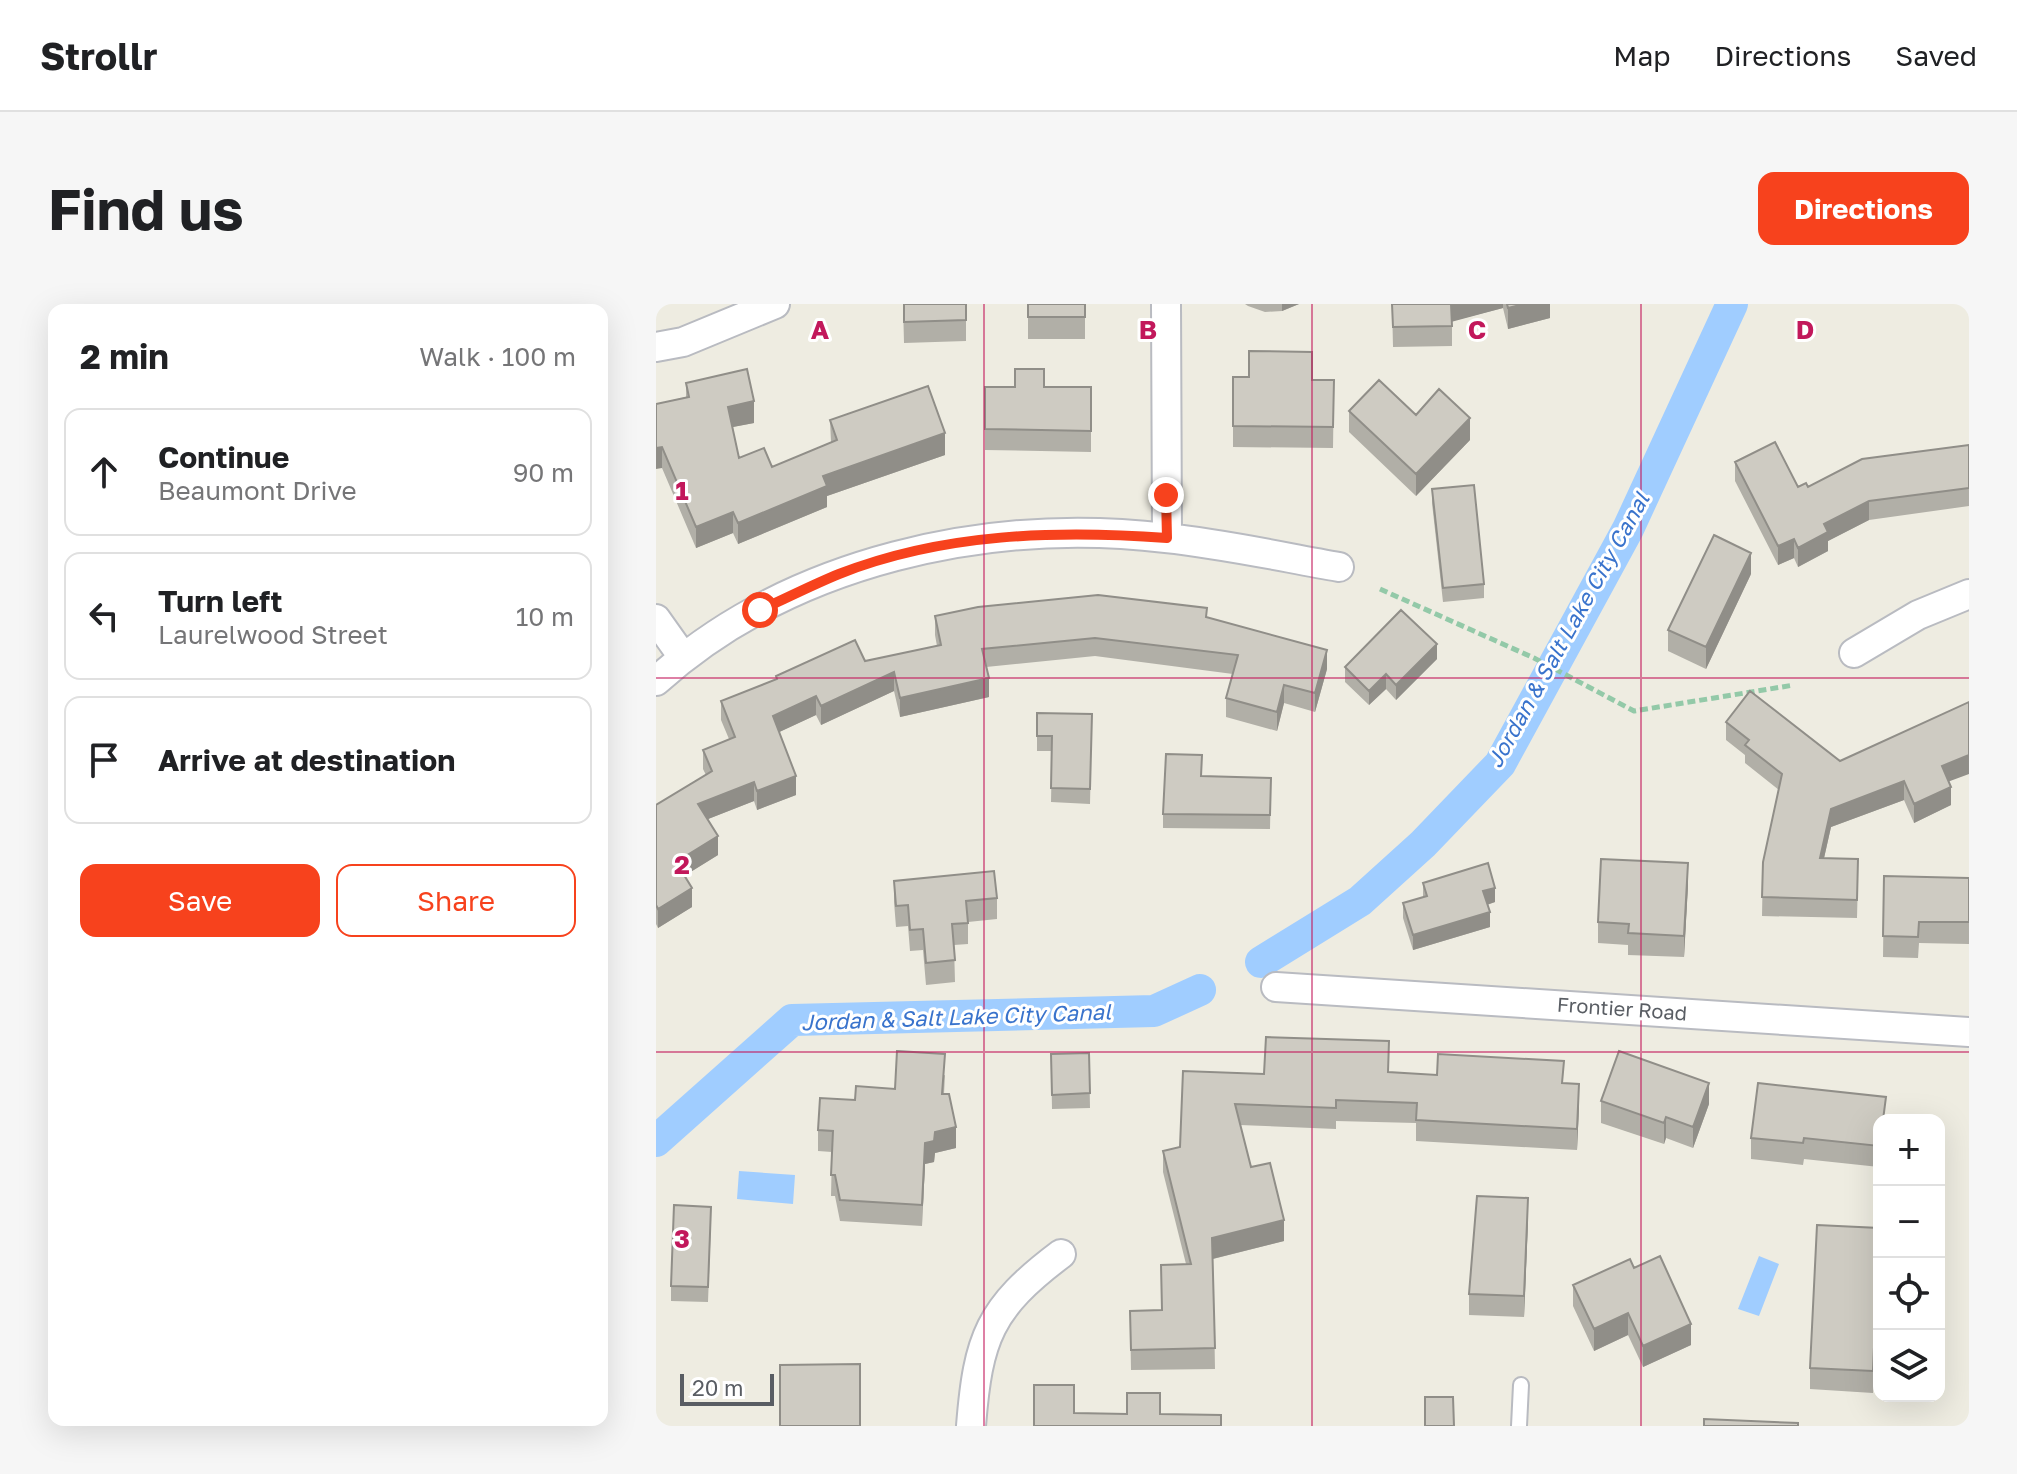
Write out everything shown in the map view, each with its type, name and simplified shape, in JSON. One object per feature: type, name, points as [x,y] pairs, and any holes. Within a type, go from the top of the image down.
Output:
[{"type":"street","points":[[656,347],[683,342],[775,304]]},
{"type":"street","points":[[1166,304],[1167,538]]},
{"type":"street","points":[[656,681],[683,657],[760,610],[841,573],[966,541],[1050,533],[1167,538],[1339,567]]},
{"type":"street","points":[[1854,653],[1918,615],[1969,594]]},
{"type":"street","points":[[656,619],[683,657]]},
{"type":"street","name":"Frontier Road","points":[[1276,987],[1969,1032]]},
{"type":"street","points":[[971,1426],[979,1358],[991,1325],[1023,1282],[1061,1254]]},
{"type":"lane","points":[[1519,1426],[1521,1385]]},
{"type":"path","points":[[1380,589],[1534,658],[1634,711],[1794,685]]},
{"type":"water","points":[[739,1171],[795,1175],[793,1204],[737,1199]]},
{"type":"water","points":[[1759,1256],[1779,1264],[1759,1316],[1738,1309]]},
{"type":"building","points":[[904,304],[966,304],[966,320],[904,322]]},
{"type":"building","points":[[1028,304],[1085,304],[1085,317],[1028,317]]},
{"type":"building","points":[[1392,304],[1451,304],[1452,326],[1393,327]]},
{"type":"building","points":[[1249,351],[1312,352],[1312,380],[1334,380],[1333,427],[1233,426],[1233,377],[1249,377]]},
{"type":"building","points":[[747,369],[754,401],[728,407],[739,458],[764,448],[772,467],[837,440],[830,420],[928,386],[945,433],[823,476],[827,486],[738,523],[733,512],[696,527],[662,447],[656,448],[656,404],[689,397],[686,383]]},
{"type":"building","points":[[1015,369],[1044,369],[1044,387],[1091,387],[1091,431],[985,429],[985,387],[1015,387]]},
{"type":"building","points":[[1379,380],[1416,415],[1439,389],[1470,418],[1416,474],[1349,411]]},
{"type":"building","points":[[1775,442],[1798,487],[1806,483],[1808,487],[1862,459],[1969,445],[1969,488],[1869,501],[1824,524],[1828,532],[1798,548],[1794,539],[1778,546],[1735,462]]},
{"type":"building","points":[[1474,485],[1484,584],[1443,588],[1432,489]]},
{"type":"building","points":[[1714,535],[1751,553],[1706,647],[1668,630]]},
{"type":"building","points":[[1098,595],[1207,608],[1206,617],[1327,650],[1315,693],[1284,685],[1277,712],[1226,698],[1238,655],[1095,638],[982,649],[989,678],[900,698],[894,672],[821,706],[816,696],[773,716],[796,776],[757,791],[754,782],[698,804],[718,836],[676,862],[692,888],[658,909],[656,805],[712,771],[703,750],[735,737],[721,701],[777,679],[776,676],[855,640],[865,661],[941,645],[935,616],[978,607]]},
{"type":"building","points":[[1401,610],[1437,644],[1396,685],[1386,674],[1369,691],[1345,667]]},
{"type":"building","points":[[1750,691],[1840,761],[1969,702],[1969,755],[1942,766],[1951,787],[1914,804],[1904,781],[1831,809],[1820,858],[1858,859],[1857,900],[1762,897],[1763,862],[1782,774],[1745,745],[1749,740],[1726,722]]},
{"type":"building","points":[[1037,713],[1092,714],[1090,789],[1051,788],[1052,736],[1037,736]]},
{"type":"building","points":[[1166,754],[1202,755],[1201,776],[1271,778],[1270,815],[1163,814]]},
{"type":"building","points":[[1601,859],[1688,863],[1684,936],[1628,933],[1629,924],[1598,922]]},
{"type":"building","points":[[1488,863],[1495,888],[1483,891],[1490,912],[1413,935],[1403,903],[1427,896],[1423,883]]},
{"type":"building","points":[[994,871],[997,898],[966,901],[968,923],[952,924],[955,960],[926,963],[923,929],[910,930],[908,905],[896,906],[894,881]]},
{"type":"building","points":[[1884,876],[1969,878],[1969,922],[1919,922],[1918,937],[1883,936]]},
{"type":"building","points":[[1266,1037],[1389,1041],[1388,1072],[1437,1075],[1438,1054],[1564,1061],[1562,1083],[1579,1084],[1577,1129],[1416,1120],[1417,1103],[1336,1100],[1336,1108],[1235,1104],[1251,1167],[1270,1163],[1284,1220],[1212,1238],[1215,1348],[1131,1350],[1130,1311],[1162,1310],[1161,1265],[1191,1264],[1163,1151],[1180,1147],[1183,1071],[1264,1074]]},
{"type":"building","points":[[897,1051],[945,1054],[942,1094],[949,1094],[956,1127],[935,1132],[934,1141],[925,1143],[922,1205],[840,1200],[835,1175],[831,1175],[833,1131],[818,1130],[820,1098],[855,1100],[856,1086],[895,1089]]},
{"type":"building","points":[[1619,1051],[1709,1083],[1693,1127],[1666,1117],[1664,1123],[1601,1101]]},
{"type":"building","points":[[1089,1053],[1090,1093],[1052,1095],[1051,1054]]},
{"type":"building","points":[[1758,1083],[1886,1097],[1884,1114],[1873,1114],[1873,1145],[1804,1138],[1803,1143],[1751,1138]]},
{"type":"building","points":[[1477,1196],[1528,1198],[1524,1296],[1469,1294]]},
{"type":"building","points":[[674,1205],[711,1207],[708,1287],[671,1286]]},
{"type":"building","points":[[1817,1225],[1873,1228],[1873,1371],[1810,1368]]},
{"type":"building","points":[[1660,1256],[1691,1324],[1643,1346],[1628,1313],[1594,1329],[1573,1285],[1630,1259],[1634,1268]]},
{"type":"building","points":[[860,1364],[860,1426],[780,1426],[780,1365]]},
{"type":"building","points":[[1034,1385],[1074,1385],[1074,1413],[1127,1414],[1127,1393],[1160,1393],[1160,1414],[1221,1415],[1221,1426],[1034,1426]]},
{"type":"building","points":[[1425,1397],[1453,1397],[1454,1426],[1425,1426]]},
{"type":"building","points":[[1704,1419],[1798,1423],[1798,1426],[1704,1426]]},
{"type":"waterway","name":"Jordan & Salt Lake City Canal","points":[[1261,962],[1360,901],[1423,844],[1500,764],[1628,529],[1732,304]]},
{"type":"waterway","name":"Jordan & Salt Lake City Canal","points":[[656,1141],[792,1020],[1154,1011],[1200,990]]},
{"type":"route","points":[[760,610],[841,573],[966,541],[1050,533],[1167,538],[1166,495]]}]
